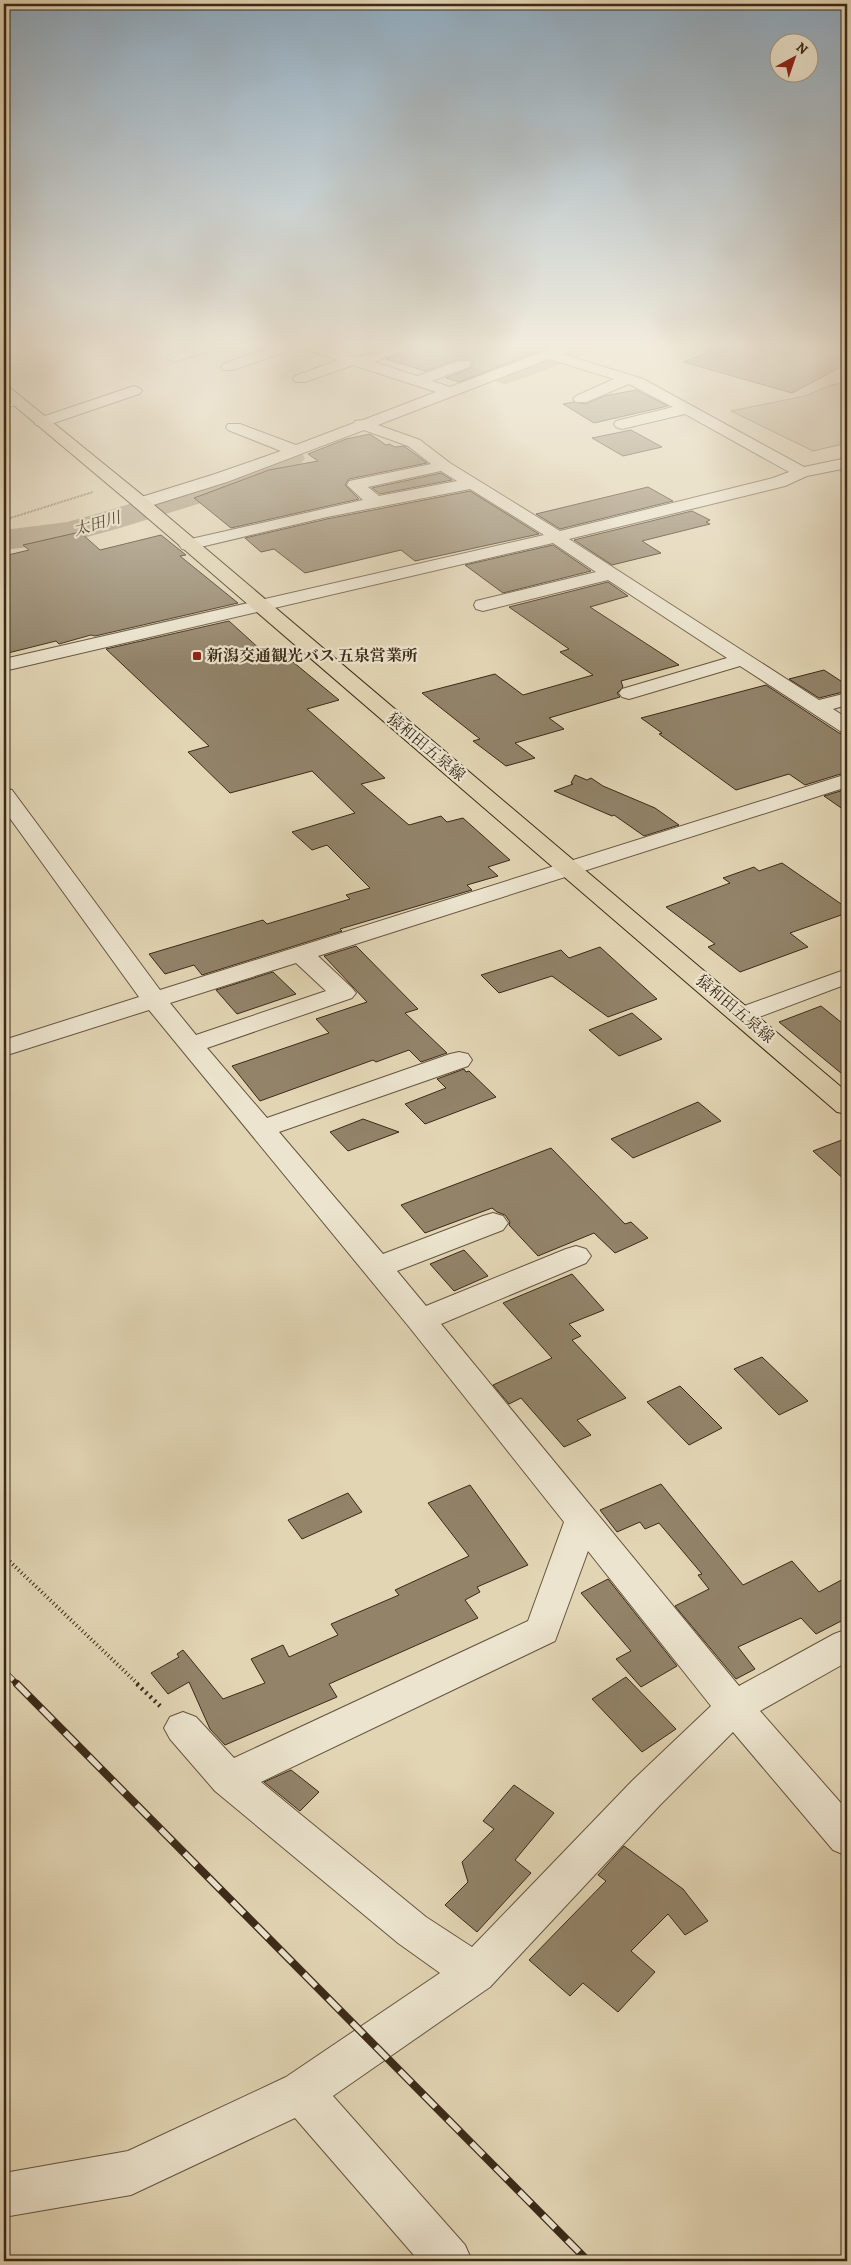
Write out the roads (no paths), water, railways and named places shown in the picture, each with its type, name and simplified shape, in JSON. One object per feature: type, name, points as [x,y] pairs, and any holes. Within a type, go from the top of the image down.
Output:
[{"type":"main road","name":"猿和田五泉線","points":[[80,453],[847,1106]]},
{"type":"street","points":[[146,508],[291,453]]},
{"type":"street","points":[[427,453],[444,466],[558,536],[563,543],[847,727]]},
{"type":"street","points":[[766,453],[802,472]]},
{"type":"street","points":[[4,665],[558,536],[779,482],[802,472],[847,463]]},
{"type":"street","points":[[377,504],[355,485],[444,466]]},
{"type":"street","points":[[188,545],[327,512],[377,504],[473,483]]},
{"type":"street","points":[[483,606],[612,574]]},
{"type":"street","points":[[629,693],[743,658]]},
{"type":"street","points":[[817,708],[847,699]]},
{"type":"street","points":[[4,1048],[847,780]]},
{"type":"street","points":[[4,795],[155,1001],[421,1320],[734,1707],[847,1838]]},
{"type":"street","points":[[191,1045],[343,993],[301,954]]},
{"type":"street","points":[[742,1015],[847,976]]},
{"type":"street","points":[[260,1129],[459,1060]]},
{"type":"street","points":[[376,1268],[492,1224]]},
{"type":"street","points":[[421,1320],[576,1256]]},
{"type":"street","points":[[228,1779],[542,1631],[582,1520]]},
{"type":"street","points":[[4,2195],[131,2173],[301,2092],[474,1973],[646,1792],[734,1707],[847,1644]]},
{"type":"street","points":[[183,1728],[228,1779],[412,1930],[474,1973]]},
{"type":"street","points":[[301,2092],[449,2261]]},
{"type":"waterway","name":"太田川","points":[[4,540],[69,532],[108,521],[187,497],[289,458]]},
{"type":"railway","points":[[4,1671],[17,1684]]},
{"type":"railway","points":[[17,1684],[588,2261]]},
{"type":"place","name":"新潟交通観光バス 五泉営業所","points":[[197,656]]}]
